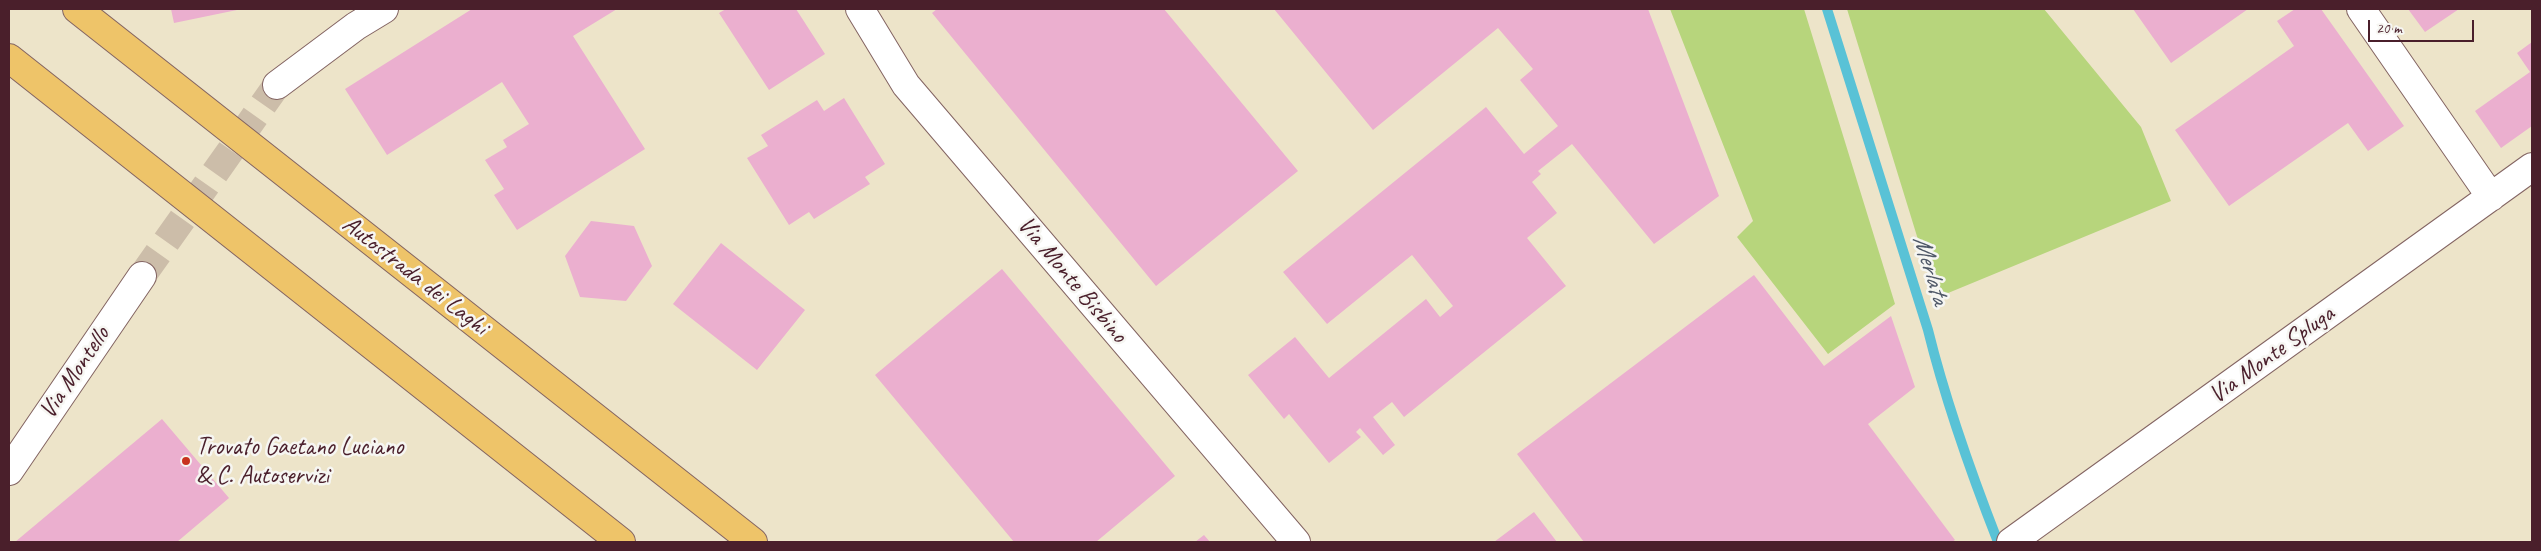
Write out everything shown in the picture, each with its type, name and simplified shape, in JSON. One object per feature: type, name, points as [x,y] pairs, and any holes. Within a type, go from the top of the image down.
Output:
[{"type":"highway","name":"Autostrada dei Laghi","points":[[77,9],[753,542]]},
{"type":"highway","points":[[9,58],[621,542]]},
{"type":"street","points":[[277,85],[356,26],[384,9]]},
{"type":"street","name":"Via Monte Bisbino","points":[[860,9],[906,85],[1296,542]]},
{"type":"street","points":[[2361,9],[2491,197]]},
{"type":"street","name":"Via Monte Spluga","points":[[2011,542],[2532,167]]},
{"type":"street","name":"Via Montello","points":[[9,471],[142,276]]},
{"type":"green space","points":[[1670,9],[1804,9],[1895,304],[1828,354],[1737,237],[1753,221]]},
{"type":"green space","points":[[1847,9],[2044,9],[2141,127],[2171,201],[1936,298]]},
{"type":"building","points":[[171,9],[237,9],[237,10],[174,23]]},
{"type":"building","points":[[472,9],[617,9],[573,36],[645,149],[517,230],[494,195],[504,189],[485,160],[507,147],[503,140],[529,124],[502,82],[387,155],[345,89]]},
{"type":"building","points":[[726,9],[796,9],[825,54],[769,90],[719,13]]},
{"type":"building","points":[[937,9],[1164,9],[1298,171],[1156,286],[932,13]]},
{"type":"building","points":[[1274,9],[1648,9],[1719,196],[1654,244],[1572,144],[1538,171],[1541,174],[1532,182],[1557,213],[1527,238],[1566,286],[1404,417],[1392,402],[1373,417],[1395,445],[1383,455],[1360,428],[1356,432],[1361,437],[1329,463],[1289,414],[1284,419],[1248,375],[1295,337],[1329,378],[1426,299],[1440,317],[1453,306],[1412,255],[1327,324],[1283,272],[1486,107],[1524,154],[1558,126],[1520,80],[1533,69],[1498,28],[1373,130]]},
{"type":"building","points":[[2133,9],[2248,9],[2171,63]]},
{"type":"building","points":[[2295,9],[2321,9],[2404,126],[2368,151],[2348,123],[2229,206],[2175,130],[2294,46],[2277,21]]},
{"type":"building","points":[[2408,9],[2459,9],[2425,32]]},
{"type":"building","points":[[2532,42],[2532,126],[2501,148],[2475,111],[2530,72],[2517,53]]},
{"type":"building","points":[[844,98],[885,164],[865,177],[870,184],[814,219],[809,212],[789,225],[747,158],[768,146],[761,135],[817,100],[824,111]]},
{"type":"building","points":[[591,221],[634,226],[652,266],[626,301],[580,297],[565,256]]},
{"type":"building","points":[[721,243],[805,310],[757,370],[673,304]]},
{"type":"building","points":[[1002,269],[1175,476],[1096,542],[1014,542],[875,375]]},
{"type":"building","points":[[1754,275],[1824,366],[1891,316],[1915,387],[1868,424],[1955,540],[1952,542],[1584,542],[1517,454]]},
{"type":"building","points":[[162,419],[229,498],[177,542],[15,542]]},
{"type":"building","points":[[1534,512],[1557,542],[1494,542]]},
{"type":"building","points":[[1204,535],[1210,542],[1195,542]]},
{"type":"waterway","name":"Merlata","points":[[1827,9],[1928,330],[1951,411],[1998,542]]},
{"type":"tunnel","points":[[142,276],[277,85]]},
{"type":"place","name":"Trovato Gaetano Luciano & C. Autoservizi","points":[[186,461]]}]
